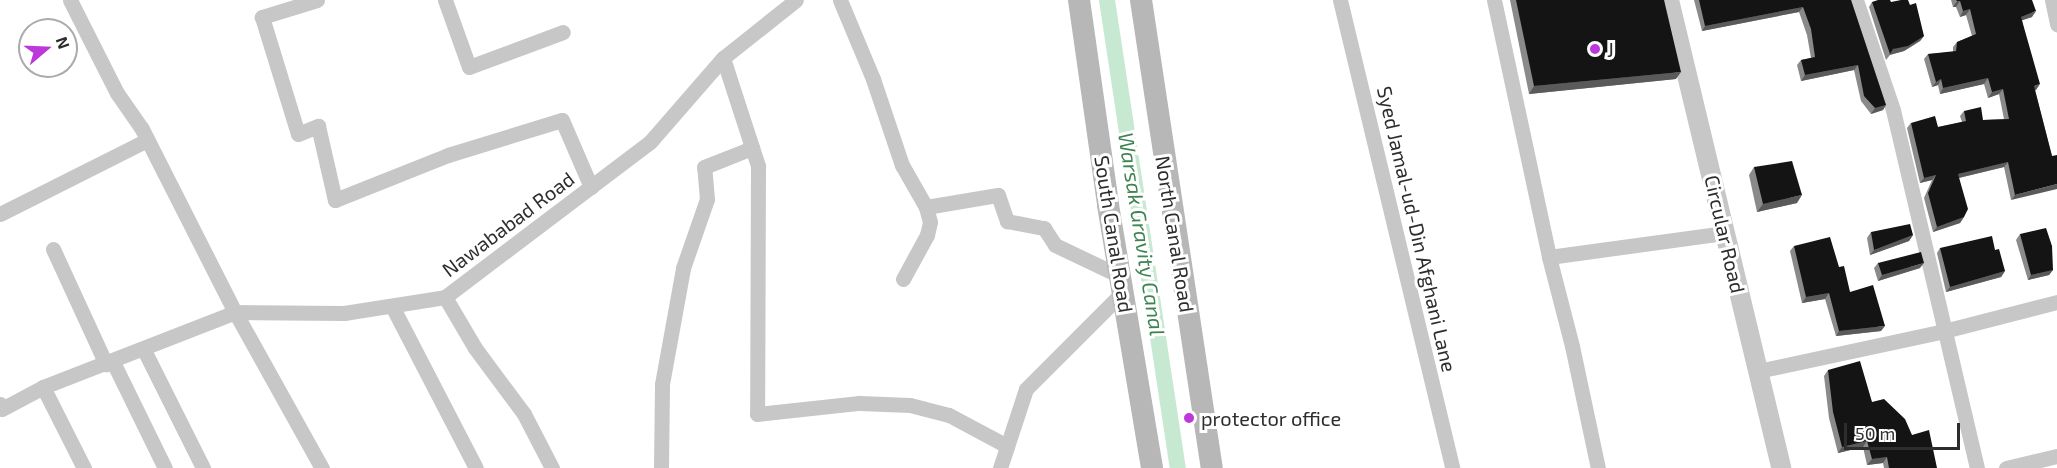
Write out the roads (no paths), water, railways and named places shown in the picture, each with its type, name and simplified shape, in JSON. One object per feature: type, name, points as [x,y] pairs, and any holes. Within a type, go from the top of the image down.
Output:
[{"type":"main road","name":"South Canal Road","points":[[1079,0],[1121,284],[1152,468]]},
{"type":"main road","name":"North Canal Road","points":[[1141,0],[1212,468]]},
{"type":"street","points":[[70,0],[117,93],[147,140],[235,312],[322,468]]},
{"type":"street","points":[[316,0],[262,17],[298,134],[318,126],[335,200],[448,155],[562,120],[591,188]]},
{"type":"street","points":[[445,0],[469,66],[563,32]]},
{"type":"street","name":"Nawababad Road","points":[[1,408],[43,387],[144,350],[235,312],[344,313],[445,297],[650,142],[723,58],[796,0]]},
{"type":"street","points":[[840,0],[873,79],[902,165],[926,207],[930,222],[927,235],[903,279]]},
{"type":"street","name":"Syed Jamal-ud-Din Afghani Lane","points":[[1340,0],[1452,468]]},
{"type":"street","points":[[1494,0],[1549,257],[1572,345],[1598,468]]},
{"type":"street","name":"Circular Road","points":[[1669,0],[1781,468]]},
{"type":"street","points":[[1856,0],[1893,110],[1977,468]]},
{"type":"street","points":[[2052,0],[2057,24]]},
{"type":"street","points":[[723,58],[758,166],[757,414],[859,403],[910,405],[949,415],[1007,446]]},
{"type":"street","points":[[0,214],[147,140]]},
{"type":"street","points":[[661,468],[662,384],[682,268],[707,199],[704,166],[752,148]]},
{"type":"street","points":[[926,207],[998,195],[1007,221],[1044,228],[1055,244],[1121,284],[1026,389],[1000,468]]},
{"type":"street","points":[[1549,257],[1725,233]]},
{"type":"street","points":[[53,249],[165,468]]},
{"type":"street","points":[[445,297],[475,348],[524,414],[552,468]]},
{"type":"street","points":[[1758,371],[1944,331],[2057,302]]},
{"type":"street","points":[[392,306],[476,468]]},
{"type":"street","points":[[144,350],[204,468]]},
{"type":"street","points":[[43,387],[84,468]]},
{"type":"street","points":[[2006,468],[2057,456]]},
{"type":"waterway","name":"Warsak Gravity Canal","points":[[1107,0],[1178,468]]},
{"type":"place","name":"J","points":[[1595,49]]},
{"type":"place","name":"protector office","points":[[1189,418]]}]
